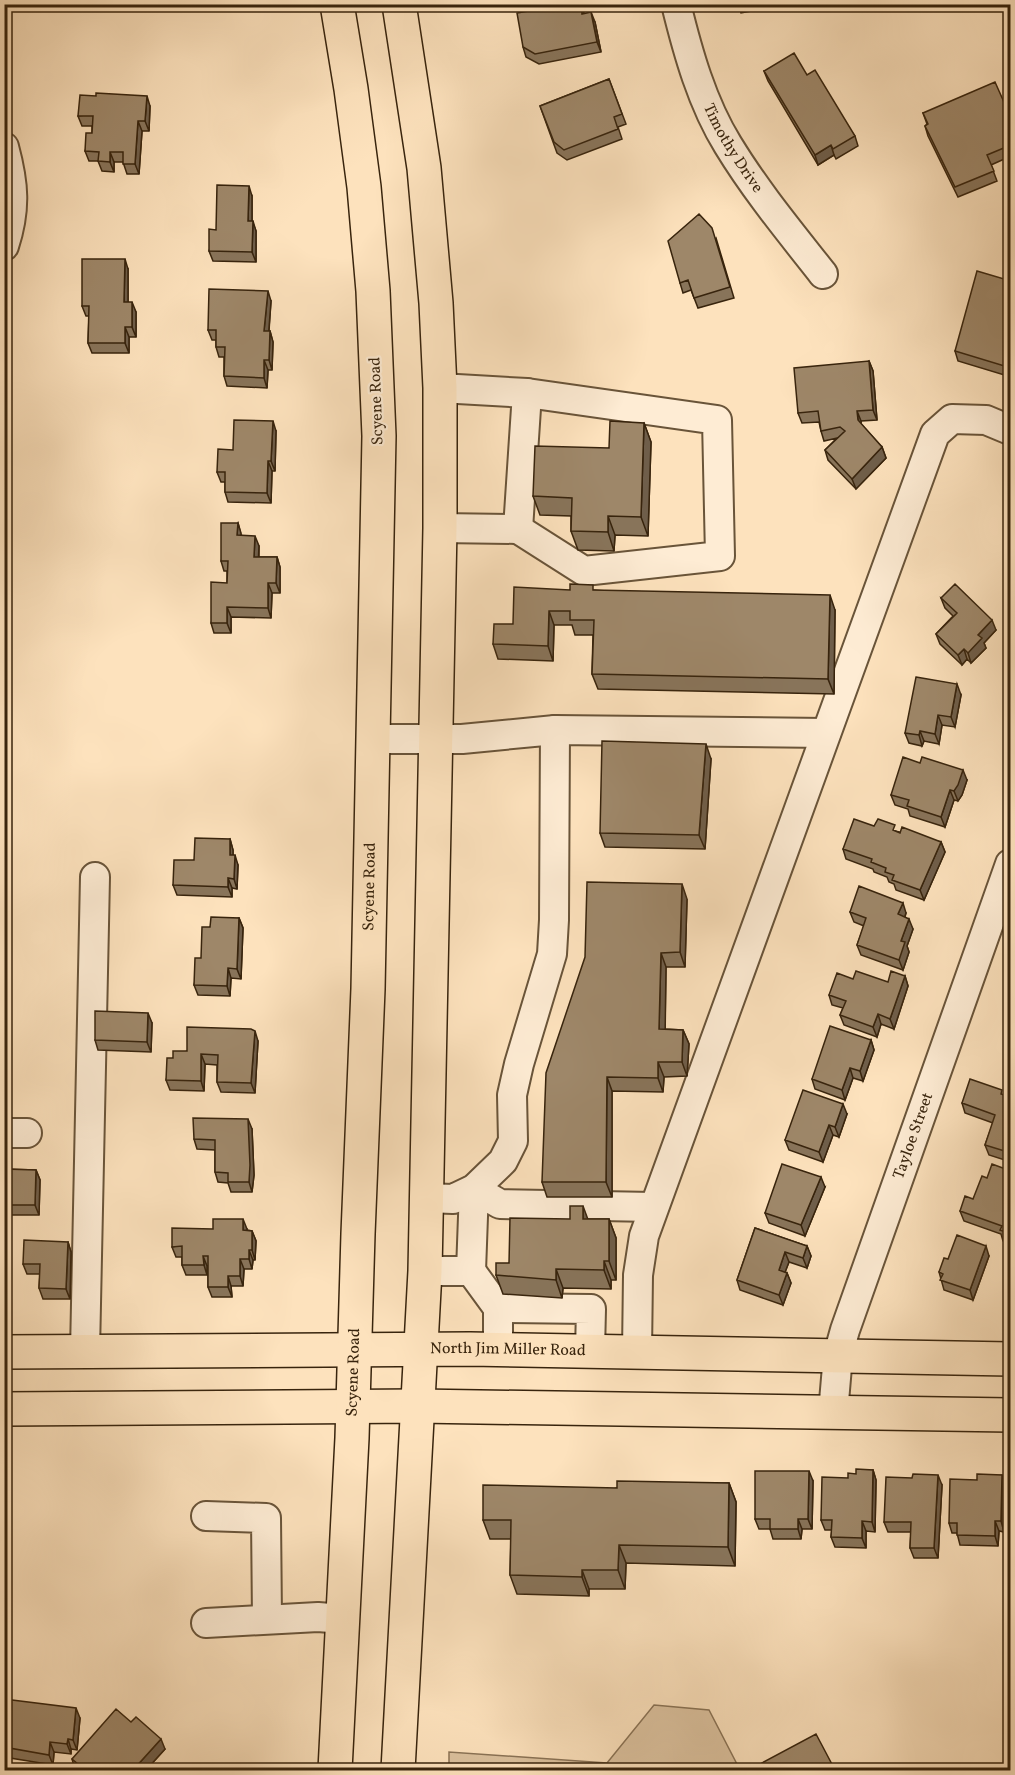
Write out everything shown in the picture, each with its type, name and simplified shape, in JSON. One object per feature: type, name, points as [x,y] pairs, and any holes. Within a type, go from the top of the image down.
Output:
[{"type":"main road","name":"Scyene Road","points":[[335,1770],[353,1407],[357,1234],[368,989],[379,436],[373,291],[364,186],[337,4]]},
{"type":"main road","points":[[398,1770],[425,1271],[440,528],[440,388],[436,303],[424,168],[399,4]]},
{"type":"main road","name":"North Jim Miller Road","points":[[4,1352],[498,1350],[1011,1359]]},
{"type":"main road","points":[[4,1409],[417,1406],[1011,1415]]},
{"type":"street","name":"Timothy Drive","points":[[676,4],[685,41],[703,95],[727,144],[760,193],[823,274]]},
{"type":"street","points":[[4,147],[14,194],[11,225],[4,246]]},
{"type":"street","points":[[440,388],[527,393],[717,420],[720,556],[584,571],[518,529],[440,528]]},
{"type":"street","points":[[518,529],[527,393]]},
{"type":"street","points":[[637,1352],[638,1275],[644,1236],[653,1207],[934,434],[952,419],[987,420],[1011,430]]},
{"type":"street","points":[[373,739],[462,740],[555,730],[826,733]]},
{"type":"street","points":[[426,1198],[453,1199],[474,1189],[503,1161],[513,1141],[512,1095],[552,954],[555,730]]},
{"type":"street","name":"Tayloe Street","points":[[833,1413],[837,1355],[1011,864]]},
{"type":"street","points":[[84,1351],[95,877]]},
{"type":"street","points":[[474,1189],[500,1204],[653,1207]]},
{"type":"street","points":[[474,1189],[471,1271],[498,1308],[498,1350]]},
{"type":"street","points":[[425,1271],[471,1271]]},
{"type":"street","points":[[498,1308],[591,1309],[590,1351]]},
{"type":"street","points":[[206,1516],[266,1518],[267,1619]]},
{"type":"street","points":[[206,1623],[318,1617],[343,1619]]},
{"type":"shaded area","points":[[654,1705],[709,1710],[740,1770],[449,1770],[449,1752],[607,1763]]},
{"type":"building","points":[[551,4],[581,4],[582,14],[591,12],[597,42],[535,54],[523,47],[517,13],[551,7]]},
{"type":"building","points":[[794,53],[807,75],[815,70],[855,136],[833,149],[831,145],[815,155],[764,71]]},
{"type":"building","points":[[609,79],[622,114],[614,117],[618,129],[564,150],[554,142],[540,106]]},
{"type":"building","points":[[995,82],[1011,118],[1011,145],[987,155],[994,171],[955,187],[925,126],[928,124],[923,113]]},
{"type":"building","points":[[96,93],[147,96],[145,121],[138,121],[135,164],[123,164],[123,152],[110,152],[110,162],[98,161],[99,152],[85,151],[86,133],[92,133],[93,116],[78,116],[80,95],[96,96]]},
{"type":"building","points":[[217,185],[249,186],[248,221],[253,221],[252,252],[209,251],[209,229],[216,230]]},
{"type":"building","points":[[699,214],[712,228],[730,287],[694,298],[688,280],[680,283],[668,241]]},
{"type":"building","points":[[82,259],[125,259],[124,302],[132,302],[132,327],[125,327],[125,343],[88,343],[89,306],[82,306]]},
{"type":"building","points":[[977,271],[1011,281],[1011,304],[1005,324],[1011,326],[1011,368],[955,351]]},
{"type":"building","points":[[209,289],[268,291],[264,331],[270,331],[269,360],[264,360],[264,378],[224,376],[225,347],[216,347],[216,330],[208,330]]},
{"type":"building","points":[[869,361],[873,410],[857,411],[858,420],[882,447],[852,479],[825,450],[845,431],[840,427],[821,431],[818,411],[798,413],[794,368]]},
{"type":"building","points":[[234,420],[273,421],[267,493],[225,492],[225,472],[217,472],[218,449],[233,450]]},
{"type":"building","points":[[610,421],[644,423],[641,517],[608,516],[608,532],[571,531],[572,498],[533,496],[535,446],[609,448]]},
{"type":"building","points":[[221,523],[238,523],[237,535],[255,536],[254,557],[277,557],[276,583],[268,583],[268,608],[227,607],[227,623],[211,623],[211,582],[227,583],[228,561],[221,561]]},
{"type":"building","points":[[570,584],[593,585],[593,590],[830,595],[828,679],[592,674],[594,620],[570,620],[570,611],[549,611],[548,646],[493,644],[494,624],[513,624],[514,587],[570,590]]},
{"type":"building","points":[[955,584],[992,620],[978,635],[982,638],[968,653],[964,649],[958,655],[936,634],[957,613],[941,598]]},
{"type":"building","points":[[916,677],[957,684],[951,717],[938,715],[935,734],[920,731],[919,735],[905,733]]},
{"type":"building","points":[[602,741],[706,744],[699,835],[600,833]]},
{"type":"building","points":[[903,757],[920,763],[922,757],[963,770],[958,785],[954,791],[950,790],[941,817],[907,806],[909,800],[891,795]]},
{"type":"building","points":[[854,819],[874,826],[878,819],[895,825],[893,830],[900,833],[902,827],[941,842],[920,890],[892,880],[894,875],[885,872],[886,868],[871,862],[872,859],[843,849]]},
{"type":"building","points":[[195,838],[230,839],[230,855],[235,855],[234,879],[228,878],[228,887],[173,885],[174,860],[194,860]]},
{"type":"building","points":[[587,882],[682,884],[680,952],[661,953],[659,1029],[683,1030],[682,1062],[658,1062],[658,1078],[607,1077],[606,1182],[542,1182],[546,1073],[585,957]]},
{"type":"building","points":[[859,886],[903,903],[898,914],[909,919],[901,941],[905,942],[899,960],[857,945],[866,918],[850,912]]},
{"type":"building","points":[[211,917],[239,918],[237,969],[228,968],[227,986],[194,985],[195,958],[201,958],[202,927],[210,927]]},
{"type":"building","points":[[856,971],[888,982],[891,971],[905,976],[890,1019],[878,1014],[873,1027],[840,1015],[846,1001],[829,995],[837,973],[853,979]]},
{"type":"building","points":[[95,1011],[148,1013],[147,1042],[95,1040]]},
{"type":"building","points":[[830,1026],[871,1040],[860,1071],[850,1068],[842,1090],[812,1079]]},
{"type":"building","points":[[187,1027],[255,1031],[251,1083],[217,1082],[218,1055],[201,1054],[201,1081],[166,1080],[167,1058],[173,1058],[173,1051],[187,1051]]},
{"type":"building","points":[[970,1079],[1002,1090],[1001,1094],[1011,1097],[1011,1153],[985,1145],[995,1115],[962,1103]]},
{"type":"building","points":[[803,1090],[843,1104],[835,1127],[829,1125],[819,1152],[785,1140]]},
{"type":"building","points":[[193,1118],[248,1119],[249,1182],[228,1182],[228,1173],[215,1172],[215,1140],[194,1139]]},
{"type":"building","points":[[782,1164],[821,1177],[801,1225],[765,1213]]},
{"type":"building","points":[[992,1164],[1011,1171],[1011,1234],[1000,1230],[1002,1226],[960,1211],[965,1196],[973,1199],[982,1176],[987,1178]]},
{"type":"building","points":[[4,1169],[36,1170],[35,1205],[4,1205]]},
{"type":"building","points":[[570,1206],[583,1206],[583,1219],[609,1219],[609,1261],[604,1261],[604,1270],[556,1269],[556,1280],[496,1275],[496,1263],[509,1263],[510,1218],[570,1219]]},
{"type":"building","points":[[213,1219],[243,1219],[243,1230],[252,1231],[252,1250],[249,1250],[249,1259],[240,1259],[240,1276],[228,1276],[228,1287],[208,1287],[208,1256],[203,1256],[204,1265],[182,1265],[182,1246],[172,1247],[172,1228],[213,1229]]},
{"type":"building","points":[[755,1228],[807,1246],[803,1258],[785,1252],[779,1270],[787,1273],[779,1295],[737,1280]]},
{"type":"building","points":[[957,1235],[986,1246],[970,1290],[940,1280],[943,1274],[939,1272],[944,1258],[948,1259]]},
{"type":"building","points":[[24,1240],[68,1242],[66,1289],[39,1288],[40,1264],[23,1264]]},
{"type":"building","points":[[856,1469],[873,1470],[872,1522],[862,1521],[862,1538],[831,1537],[832,1520],[821,1520],[822,1477],[848,1478],[848,1473],[856,1474]]},
{"type":"building","points":[[755,1471],[809,1471],[808,1519],[798,1519],[798,1529],[770,1529],[770,1519],[755,1519]]},
{"type":"building","points":[[913,1474],[938,1475],[934,1548],[910,1548],[911,1522],[884,1522],[886,1477],[912,1478]]},
{"type":"building","points":[[977,1474],[1002,1475],[1001,1521],[995,1521],[995,1536],[957,1535],[957,1523],[949,1523],[950,1479],[977,1480]]},
{"type":"building","points":[[617,1481],[729,1483],[728,1547],[619,1545],[618,1570],[582,1570],[582,1577],[510,1575],[511,1520],[483,1520],[483,1485],[617,1488]]},
{"type":"building","points":[[4,1699],[76,1708],[73,1740],[68,1739],[67,1744],[50,1742],[49,1755],[4,1747]]},
{"type":"building","points":[[116,1709],[131,1722],[136,1717],[161,1739],[133,1770],[85,1770],[72,1759]]},
{"type":"building","points":[[816,1734],[835,1770],[763,1770],[760,1764]]}]
